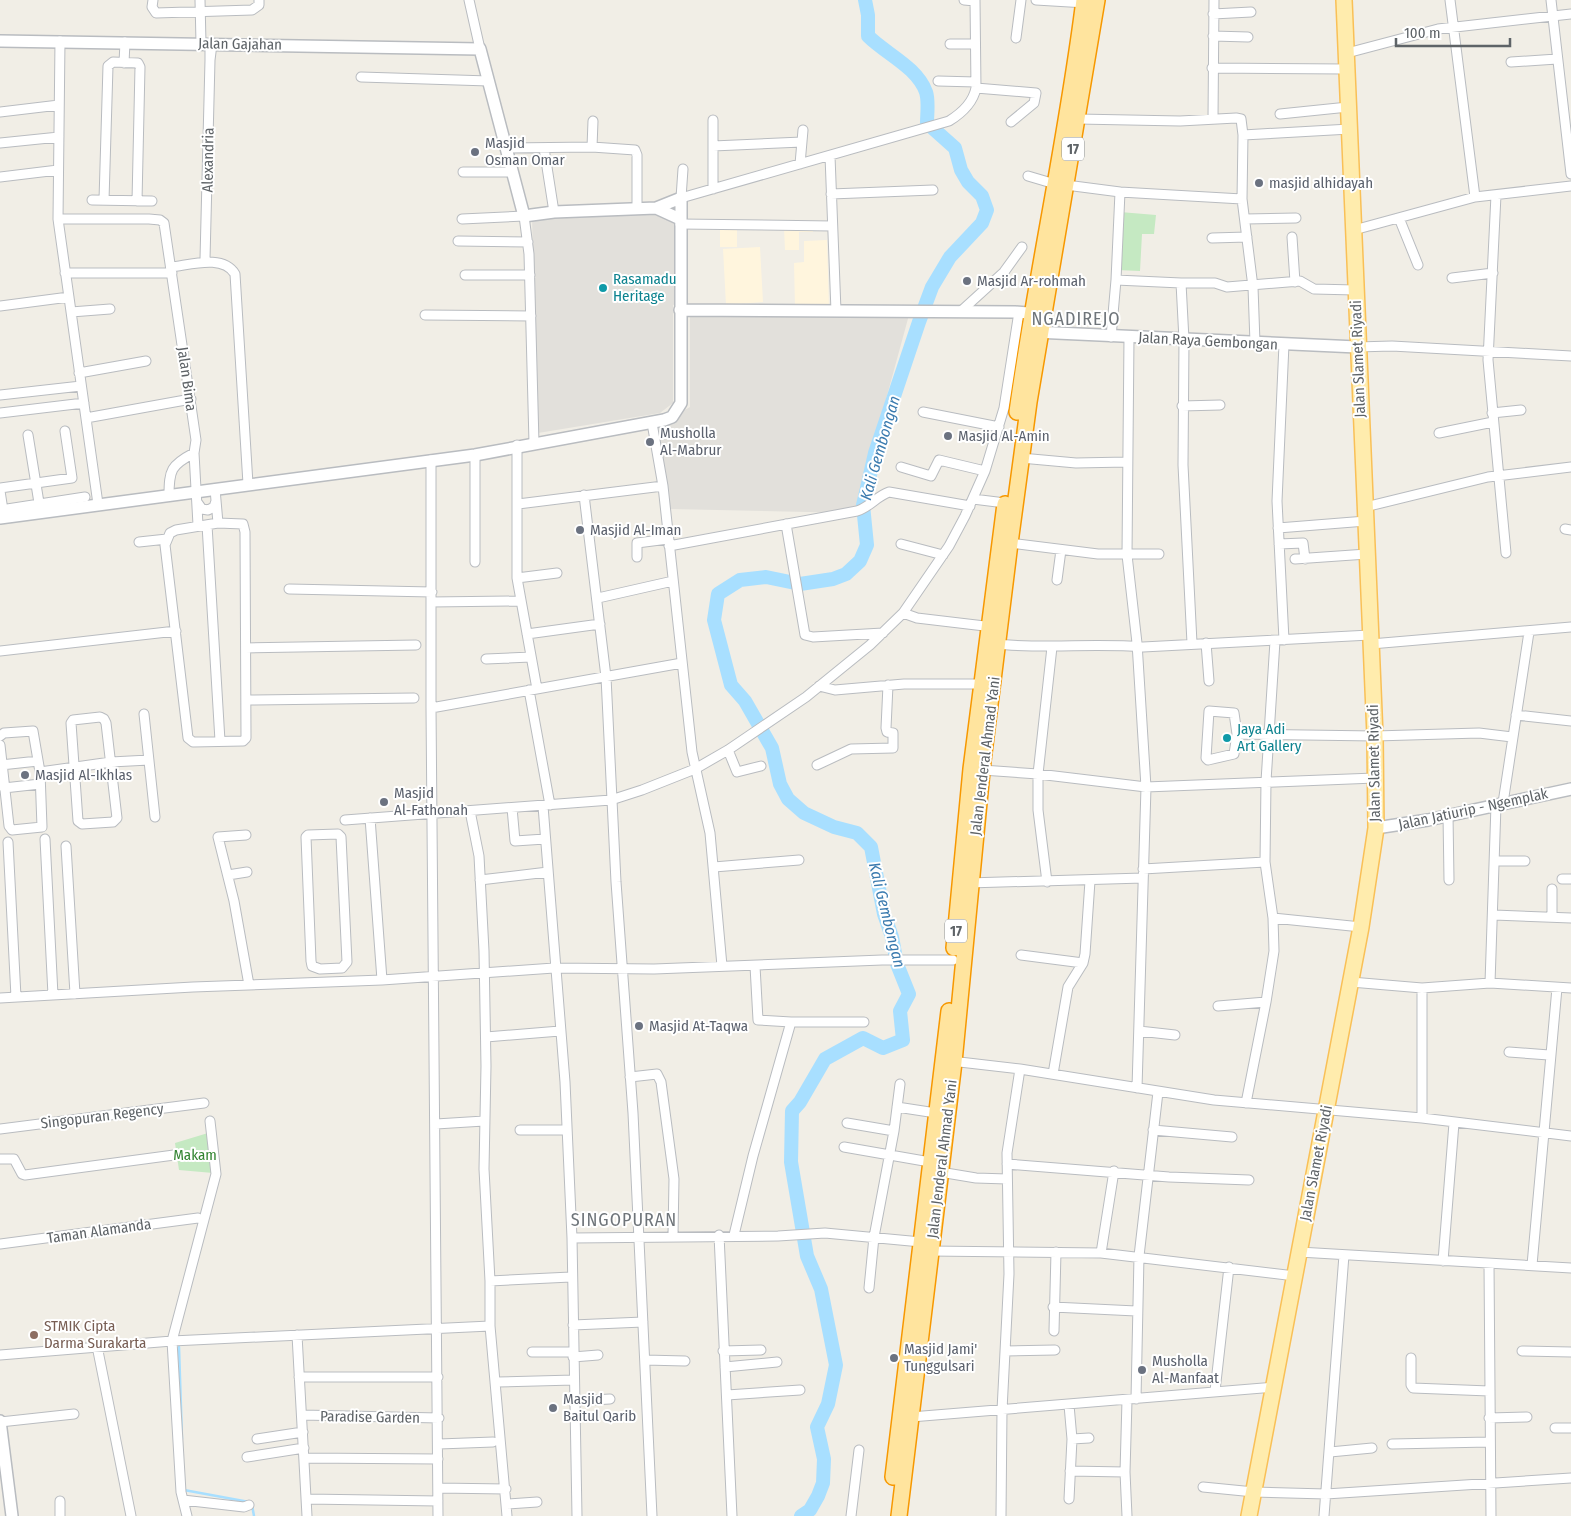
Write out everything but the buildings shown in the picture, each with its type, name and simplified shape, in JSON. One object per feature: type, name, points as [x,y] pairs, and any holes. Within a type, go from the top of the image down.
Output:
[{"type":"highway","name":"Jalan Jenderal Ahmad Yani","points":[[995,627],[1010,543],[1021,458],[1035,332],[1032,313],[1061,184],[1078,119],[1090,2]]},
{"type":"highway","name":"Jalan Jenderal Ahmad Yani","points":[[1061,184],[1090,2]]},
{"type":"highway","name":"Jalan Jenderal Ahmad Yani","points":[[935,1167],[936,1113],[948,1061],[953,960],[982,770],[1005,503],[1035,332]]},
{"type":"highway","name":"Jalan Jenderal Ahmad Yani","points":[[889,1516],[911,1365],[948,1061],[966,883],[982,684],[993,644]]},
{"type":"highway","name":"Jalan Jenderal Ahmad Yani","points":[[899,1516],[911,1417],[911,1365]]},
{"type":"main road","name":"Jalan Slamet Riyadi","points":[[1249,1516],[1351,982],[1376,828],[1375,736],[1357,347],[1344,0]]},
{"type":"street","points":[[153,0],[152,7],[156,12],[252,10],[259,5],[259,0]]},
{"type":"street","name":"Alexandria","points":[[200,0],[200,12],[208,43],[210,60],[205,259]]},
{"type":"street","points":[[469,0],[511,172],[524,216],[528,242],[534,443]]},
{"type":"street","points":[[462,219],[637,207],[656,208],[681,198],[950,121],[964,111],[974,96],[976,85],[974,0],[964,0]]},
{"type":"street","points":[[1016,38],[1021,0]]},
{"type":"street","points":[[1036,0],[1090,2]]},
{"type":"street","points":[[1213,119],[1214,0]]},
{"type":"street","points":[[1450,0],[1455,27],[1475,198]]},
{"type":"street","points":[[1551,0],[1571,174]]},
{"type":"street","points":[[1213,14],[1251,12]]},
{"type":"street","points":[[1347,53],[1455,27],[1571,14]]},
{"type":"street","points":[[1213,36],[1248,36]]},
{"type":"street","name":"Jalan Gajahan","points":[[0,41],[480,49]]},
{"type":"street","points":[[60,41],[58,219],[98,504]]},
{"type":"street","points":[[124,62],[125,42]]},
{"type":"street","points":[[950,44],[974,44]]},
{"type":"street","points":[[1511,62],[1557,59]]},
{"type":"street","points":[[104,200],[108,66],[113,62],[124,62],[138,63],[140,67],[137,201]]},
{"type":"street","points":[[1212,68],[1346,68]]},
{"type":"street","points":[[361,77],[489,80]]},
{"type":"street","points":[[938,81],[1036,93],[1034,103],[1011,122]]},
{"type":"street","points":[[0,112],[59,105]]},
{"type":"street","points":[[1280,114],[1348,107]]},
{"type":"street","points":[[1078,119],[1180,121],[1239,118],[1243,135],[1242,199],[1253,287],[1255,343]]},
{"type":"street","points":[[592,147],[593,120]]},
{"type":"street","points":[[713,120],[713,189]]},
{"type":"street","points":[[1243,135],[1350,129]]},
{"type":"street","points":[[800,164],[803,130]]},
{"type":"street","points":[[0,143],[59,137]]},
{"type":"street","points":[[713,146],[802,142]]},
{"type":"street","points":[[506,148],[592,147],[635,150],[637,155],[637,207]]},
{"type":"street","points":[[544,148],[554,212]]},
{"type":"street","points":[[830,156],[836,311]]},
{"type":"street","points":[[64,431],[72,478],[0,490],[1,512],[169,496],[216,495],[248,484],[475,454],[517,445],[652,423],[672,417],[681,403],[680,222],[683,169]]},
{"type":"street","points":[[0,177],[58,170]]},
{"type":"street","points":[[463,172],[511,172]]},
{"type":"street","points":[[1028,176],[1061,184],[1120,192],[1242,199]]},
{"type":"street","points":[[1354,230],[1475,198],[1571,186]]},
{"type":"street","points":[[831,194],[933,190]]},
{"type":"street","points":[[1111,337],[1120,192]]},
{"type":"street","points":[[1496,195],[1488,351],[1506,553]]},
{"type":"street","points":[[92,200],[152,201]]},
{"type":"street","points":[[656,208],[680,222],[832,226]]},
{"type":"street","points":[[1245,218],[1296,218]]},
{"type":"street","points":[[1400,218],[1418,265]]},
{"type":"street","name":"Jalan Bima","points":[[58,219],[160,220],[166,228],[196,440],[194,452],[196,496],[202,525],[220,741]]},
{"type":"street","points":[[1212,238],[1247,237]]},
{"type":"street","points":[[1292,237],[1295,282]]},
{"type":"street","points":[[458,241],[528,242]]},
{"type":"street","points":[[960,312],[1004,272],[1022,247]]},
{"type":"street","points":[[65,273],[171,270],[205,263],[229,266],[235,274],[248,484]]},
{"type":"street","points":[[1452,278],[1493,273]]},
{"type":"street","points":[[465,275],[530,275]]},
{"type":"street","points":[[1116,280],[1215,283],[1227,287],[1253,287],[1300,281],[1314,289],[1356,290]]},
{"type":"street","points":[[1181,282],[1184,340],[1182,406],[1192,643]]},
{"type":"street","points":[[0,306],[69,297]]},
{"type":"street","points":[[71,312],[110,309]]},
{"type":"street","points":[[345,820],[433,815],[611,800],[695,769],[742,741],[819,686],[882,632],[902,613],[943,555],[985,471],[1032,313],[680,310]]},
{"type":"street","points":[[425,315],[531,316]]},
{"type":"street","name":"Jalan Raya Gembongan","points":[[1035,332],[1357,347]]},
{"type":"street","points":[[1129,337],[1127,555],[1138,646],[1146,787],[1137,1088]]},
{"type":"street","points":[[1246,1103],[1273,965],[1273,918],[1265,862],[1266,781],[1279,640],[1278,528],[1284,344]]},
{"type":"street","points":[[1357,347],[1392,346],[1571,356]]},
{"type":"street","points":[[79,373],[146,361]]},
{"type":"street","points":[[0,395],[81,386]]},
{"type":"street","points":[[86,418],[190,399]]},
{"type":"street","points":[[0,413],[84,403]]},
{"type":"street","points":[[1182,406],[1220,405]]},
{"type":"street","points":[[1439,433],[1521,410]]},
{"type":"street","points":[[923,412],[999,427]]},
{"type":"street","points":[[652,423],[663,486],[695,769],[709,825],[722,966]]},
{"type":"street","points":[[28,435],[40,508]]},
{"type":"street","points":[[517,445],[517,578],[531,657],[547,805],[545,839],[567,1130],[572,1238],[571,1277],[577,1516]]},
{"type":"street","points":[[169,496],[169,475],[172,469],[194,452]]},
{"type":"street","points":[[475,454],[475,562]]},
{"type":"street","points":[[1021,458],[1076,463],[1127,462]]},
{"type":"street","points":[[431,460],[431,708],[439,1444],[438,1516]]},
{"type":"street","points":[[901,467],[932,476],[939,460],[985,471]]},
{"type":"street","points":[[1278,528],[1365,514],[1447,486],[1500,475],[1571,467]]},
{"type":"street","points":[[518,504],[663,486]]},
{"type":"street","points":[[637,557],[637,543],[669,542],[857,511],[866,508],[883,494],[897,491],[971,502],[1005,503]]},
{"type":"street","points":[[196,496],[199,507],[205,510],[212,509],[216,495]]},
{"type":"street","points":[[216,495],[218,523]]},
{"type":"street","points":[[584,495],[598,598],[606,677],[611,800],[640,1236],[652,1516]]},
{"type":"street","points":[[40,508],[85,498]]},
{"type":"street","points":[[218,523],[243,524],[246,648],[245,741],[189,741],[165,545],[167,539],[176,530],[202,525],[218,523]]},
{"type":"street","points":[[786,524],[805,635],[813,637],[882,632]]},
{"type":"street","points":[[139,542],[167,539]]},
{"type":"street","points":[[1010,543],[1061,550],[1127,555],[1159,554]]},
{"type":"street","points":[[1279,544],[1303,543],[1305,559]]},
{"type":"street","points":[[901,544],[943,555]]},
{"type":"street","points":[[1058,580],[1061,550]]},
{"type":"street","points":[[1295,559],[1367,554]]},
{"type":"street","points":[[517,578],[558,573]]},
{"type":"street","points":[[598,598],[673,581]]},
{"type":"street","points":[[288,589],[432,592]]},
{"type":"street","points":[[431,602],[520,601]]},
{"type":"street","points":[[902,613],[917,618],[995,627]]},
{"type":"street","points":[[527,634],[600,624]]},
{"type":"street","points":[[993,644],[1052,647],[1125,644],[1138,646],[1279,640],[1371,639],[1529,632],[1571,627]]},
{"type":"street","points":[[0,652],[176,631]]},
{"type":"street","points":[[1490,983],[1499,804],[1529,632]]},
{"type":"street","points":[[1206,643],[1209,681]]},
{"type":"street","points":[[246,648],[416,645]]},
{"type":"street","points":[[1047,882],[1038,810],[1038,774],[1052,647]]},
{"type":"street","points":[[486,659],[531,657]]},
{"type":"street","points":[[431,708],[682,663]]},
{"type":"street","points":[[819,686],[835,690],[888,685],[982,684]]},
{"type":"street","points":[[817,764],[851,749],[893,748],[893,733],[887,732],[886,728],[888,685]]},
{"type":"street","points":[[246,700],[414,698]]},
{"type":"street","points":[[1209,711],[1234,713],[1238,734],[1234,754],[1208,760],[1206,758],[1209,711]]},
{"type":"street","points":[[144,714],[155,816]]},
{"type":"street","points":[[1516,715],[1571,721]]},
{"type":"street","points":[[100,717],[104,719],[111,762],[117,818],[113,822],[79,822],[71,723],[73,720],[100,717]]},
{"type":"street","points":[[0,736],[4,733],[33,731],[40,772],[42,827],[17,831],[12,830],[9,826],[2,778],[0,745]]},
{"type":"street","points":[[1238,734],[1375,736],[1479,733],[1512,737]]},
{"type":"street","points":[[728,750],[737,772],[761,766]]},
{"type":"street","points":[[40,772],[111,762],[149,760]]},
{"type":"street","points":[[2,778],[38,761]]},
{"type":"street","points":[[982,770],[1038,774],[1146,787],[1375,778]]},
{"type":"street","points":[[2,778],[40,784]]},
{"type":"street","name":"Jalan Jatiurip - Ngemplak","points":[[1376,828],[1448,815],[1571,788]]},
{"type":"street","points":[[512,808],[515,841],[545,839]]},
{"type":"street","points":[[470,811],[479,856],[485,973],[484,1169],[490,1281],[490,1326],[497,1382],[507,1516]]},
{"type":"street","points":[[1448,815],[1449,880]]},
{"type":"street","points":[[370,818],[382,980]]},
{"type":"street","points":[[338,834],[341,837],[347,962],[342,968],[327,969],[316,968],[311,961],[306,837],[308,835],[338,834]]},
{"type":"street","points":[[241,985],[228,875],[218,837],[246,835]]},
{"type":"street","points":[[45,839],[53,995]]},
{"type":"street","points":[[8,842],[16,997]]},
{"type":"street","points":[[66,846],[75,994]]},
{"type":"street","points":[[714,867],[799,860]]},
{"type":"street","points":[[1495,861],[1525,861]]},
{"type":"street","points":[[966,883],[1090,881],[1265,862]]},
{"type":"street","points":[[228,875],[246,872]]},
{"type":"street","points":[[480,880],[548,872]]},
{"type":"street","points":[[1053,1074],[1068,987],[1083,963],[1090,881]]},
{"type":"street","points":[[1552,889],[1552,917]]},
{"type":"street","points":[[1494,915],[1571,918]]},
{"type":"street","points":[[1273,918],[1361,926]]},
{"type":"street","points":[[1020,955],[1083,963]]},
{"type":"street","points":[[0,998],[241,985],[382,980],[554,968],[755,966],[901,959],[953,960]]},
{"type":"street","points":[[755,966],[758,1020],[864,1022]]},
{"type":"street","points":[[327,969],[327,981]]},
{"type":"street","points":[[1351,982],[1422,988],[1490,983],[1571,988]]},
{"type":"street","points":[[1422,988],[1422,1118]]},
{"type":"street","points":[[1532,1265],[1556,988]]},
{"type":"street","points":[[1218,1006],[1266,1002]]},
{"type":"street","points":[[734,1235],[753,1156],[791,1022]]},
{"type":"street","points":[[486,1037],[560,1031]]},
{"type":"street","points":[[1139,1031],[1175,1036]]},
{"type":"street","points":[[1509,1052],[1550,1055]]},
{"type":"street","points":[[948,1061],[1020,1069],[1158,1092],[1246,1103],[1422,1118],[1571,1136]]},
{"type":"street","points":[[1001,1516],[1002,1410],[1009,1252],[1008,1138],[1020,1069]]},
{"type":"street","points":[[630,1077],[656,1074],[661,1082],[674,1179],[673,1236]]},
{"type":"street","points":[[869,1288],[874,1237],[890,1155],[900,1084]]},
{"type":"street","points":[[1127,1516],[1125,1472],[1132,1399],[1139,1256],[1146,1175],[1158,1092]]},
{"type":"street","name":"Singopuran Regency","points":[[0,1129],[204,1103]]},
{"type":"street","points":[[897,1108],[936,1113]]},
{"type":"street","points":[[186,1516],[183,1500],[172,1342],[216,1174],[210,1121]]},
{"type":"street","points":[[436,1124],[484,1121]]},
{"type":"street","points":[[847,1123],[894,1131]]},
{"type":"street","points":[[1443,1261],[1454,1123]]},
{"type":"street","points":[[520,1130],[567,1130]]},
{"type":"street","points":[[1153,1130],[1232,1137]]},
{"type":"street","points":[[844,1147],[890,1155],[976,1178],[1007,1179]]},
{"type":"street","points":[[0,1159],[14,1159],[22,1174],[26,1175],[174,1155]]},
{"type":"street","points":[[1007,1164],[1146,1175],[1249,1180]]},
{"type":"street","points":[[1101,1253],[1104,1223],[1114,1171]]},
{"type":"street","name":"Taman Alamanda","points":[[0,1244],[198,1218]]},
{"type":"street","points":[[572,1238],[793,1235],[815,1233],[874,1237],[926,1246],[1009,1252],[1101,1253],[1139,1256],[1295,1276]]},
{"type":"street","points":[[719,1235],[732,1516]]},
{"type":"street","points":[[1054,1331],[1053,1307],[1056,1252]]},
{"type":"street","points":[[1299,1252],[1571,1268]]},
{"type":"street","points":[[1324,1516],[1344,1255]]},
{"type":"street","points":[[1489,1264],[1491,1516]]},
{"type":"street","points":[[1214,1391],[1229,1267]]},
{"type":"street","points":[[490,1281],[571,1277]]},
{"type":"street","points":[[1053,1307],[1136,1311]]},
{"type":"street","points":[[572,1325],[644,1322]]},
{"type":"street","points":[[0,1355],[97,1346],[490,1326]]},
{"type":"street","points":[[297,1335],[307,1516]]},
{"type":"street","points":[[97,1346],[130,1516]]},
{"type":"street","points":[[723,1350],[761,1350]]},
{"type":"street","points":[[1006,1351],[1055,1350]]},
{"type":"street","points":[[1522,1351],[1571,1352]]},
{"type":"street","points":[[532,1352],[598,1355]]},
{"type":"street","points":[[1411,1358],[1411,1385],[1413,1388],[1489,1391]]},
{"type":"street","points":[[645,1360],[685,1361]]},
{"type":"street","points":[[725,1367],[777,1362]]},
{"type":"street","points":[[299,1377],[438,1377]]},
{"type":"street","points":[[497,1382],[574,1380]]},
{"type":"street","points":[[911,1417],[1069,1405],[1214,1391],[1274,1388]]},
{"type":"street","points":[[727,1395],[800,1390]]},
{"type":"street","points":[[575,1401],[610,1399]]},
{"type":"street","points":[[1069,1405],[1072,1440],[1069,1499]]},
{"type":"street","points":[[12,1516],[0,1422],[74,1414]]},
{"type":"street","name":"Paradise Garden","points":[[302,1415],[438,1418]]},
{"type":"street","points":[[1490,1418],[1527,1417]]},
{"type":"street","points":[[1555,1428],[1571,1428]]},
{"type":"street","points":[[256,1439],[303,1432]]},
{"type":"street","points":[[1072,1440],[1089,1438]]},
{"type":"street","points":[[439,1444],[493,1442]]},
{"type":"street","points":[[1392,1444],[1489,1442]]},
{"type":"street","points":[[1330,1452],[1372,1448]]},
{"type":"street","points":[[851,1516],[859,1450]]},
{"type":"street","points":[[247,1457],[304,1453],[438,1459]]},
{"type":"street","points":[[1070,1471],[1125,1472]]},
{"type":"street","points":[[1204,1487],[1254,1492],[1326,1494],[1402,1491],[1490,1482],[1571,1478]]},
{"type":"street","points":[[438,1488],[506,1489]]},
{"type":"street","points":[[306,1499],[438,1501]]},
{"type":"street","points":[[183,1500],[249,1506]]},
{"type":"street","points":[[60,1501],[60,1516]]},
{"type":"street","points":[[507,1504],[537,1502]]},
{"type":"shaded area","points":[[661,208],[677,222],[679,303],[673,305],[673,403],[660,413],[538,433],[532,218]]},
{"type":"shaded area","points":[[784,228],[813,228],[813,232],[799,232],[799,250],[785,250]]},
{"type":"shaded area","points":[[720,230],[737,230],[737,247],[720,247]]},
{"type":"shaded area","points":[[827,240],[829,307],[795,308],[794,263],[804,262],[804,241]]},
{"type":"shaded area","points":[[760,247],[763,302],[726,305],[723,249]]},
{"type":"shaded area","points":[[690,311],[909,315],[855,513],[670,509],[658,425],[690,407]]},
{"type":"green space","points":[[1120,212],[1156,215],[1154,234],[1142,234],[1140,271],[1117,270]]},
{"type":"green space","name":"Makam","points":[[208,1133],[213,1173],[179,1170],[175,1143]]},
{"type":"waterway","name":"Kali Gembongan","points":[[801,1516],[810,1510],[823,1483],[824,1459],[817,1427],[828,1404],[836,1365],[821,1289],[807,1256],[791,1162],[792,1111],[800,1102],[825,1059],[863,1038],[883,1048],[903,1040],[900,1011],[909,994],[897,964],[892,937],[884,914],[871,847],[857,833],[834,827],[804,813],[788,799],[780,784],[772,748],[745,701],[731,685],[714,620],[718,594],[740,580],[766,577],[800,584],[833,579],[846,574],[860,561],[867,545],[863,505],[875,453],[919,322],[932,287],[950,257],[982,223],[987,210],[982,196],[968,182],[961,170],[955,148],[927,123],[927,99],[922,83],[908,68],[868,36],[868,15],[865,0]]},
{"type":"waterway","points":[[179,1347],[182,1439]]},
{"type":"waterway","points":[[184,1490],[249,1502]]},
{"type":"waterway","points":[[252,1505],[254,1516]]},
{"type":"place","name":"Masjid Osman Omar","points":[[475,152]]},
{"type":"place","name":"masjid alhidayah","points":[[1259,183]]},
{"type":"place","name":"Masjid Ar-rohmah","points":[[967,281]]},
{"type":"place","name":"Rasamadu Heritage","points":[[603,288]]},
{"type":"place","name":"Masjid Al-Amin","points":[[948,436]]},
{"type":"place","name":"Musholla Al-Mabrur","points":[[650,442]]},
{"type":"place","name":"Masjid Al-Iman","points":[[580,530]]},
{"type":"place","name":"Jaya Adi Art Gallery","points":[[1227,738]]},
{"type":"place","name":"Masjid Al-Ikhlas","points":[[25,775]]},
{"type":"place","name":"Masjid Al-Fathonah","points":[[384,802]]},
{"type":"place","name":"Masjid At-Taqwa","points":[[639,1026]]},
{"type":"place","name":"STMIK Cipta Darma Surakarta","points":[[34,1335]]},
{"type":"place","name":"Masjid Jami' Tunggulsari","points":[[894,1358]]},
{"type":"place","name":"Musholla Al-Manfaat","points":[[1142,1370]]},
{"type":"place","name":"Masjid Baitul Qarib","points":[[553,1408]]},
{"type":"district","name":"NGADIREJO","points":[[1076,319]]},
{"type":"district","name":"SINGOPURAN","points":[[624,1220]]}]
